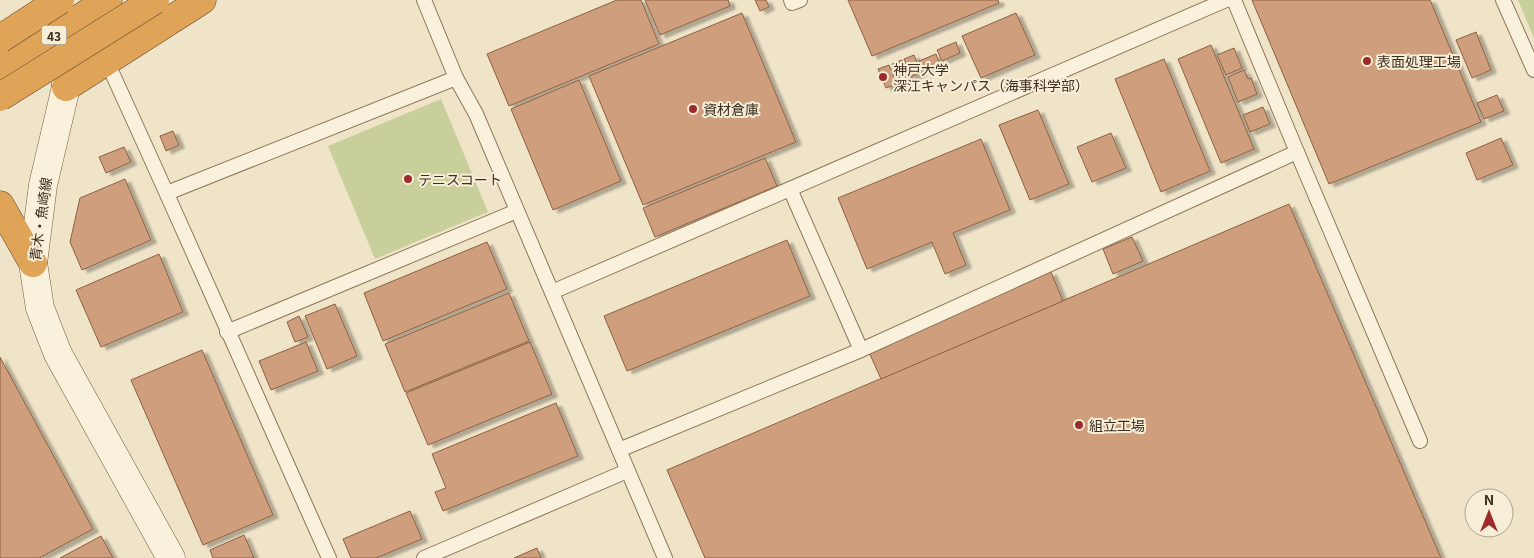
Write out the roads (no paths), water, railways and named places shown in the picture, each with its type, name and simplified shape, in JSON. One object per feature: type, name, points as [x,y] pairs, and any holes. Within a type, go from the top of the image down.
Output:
[{"type":"highway","points":[[0,39],[59,0]]},
{"type":"highway","name":"43","points":[[0,70],[108,0]]},
{"type":"highway","points":[[0,97],[155,0]]},
{"type":"highway","points":[[66,87],[202,0]]},
{"type":"highway","points":[[0,205],[32,263]]},
{"type":"street","name":"青木・魚崎線","points":[[59,0],[64,28],[66,87],[43,185],[32,263],[40,308],[58,354],[172,558]]},
{"type":"lane","points":[[424,0],[456,78],[476,114],[665,558]]},
{"type":"lane","points":[[791,0],[792,3],[800,0]]},
{"type":"lane","points":[[552,292],[1226,0]]},
{"type":"lane","points":[[1234,0],[1420,441]]},
{"type":"lane","points":[[1503,0],[1534,70]]},
{"type":"lane","points":[[107,62],[329,558]]},
{"type":"lane","points":[[167,193],[456,78]]},
{"type":"lane","points":[[619,450],[861,350],[1297,152]]},
{"type":"lane","points":[[790,189],[861,350]]},
{"type":"lane","points":[[227,332],[517,211]]},
{"type":"lane","points":[[424,558],[627,471]]},
{"type":"place","name":"表面処理工場","points":[[1367,61]]},
{"type":"place","name":"神戸大学 深江キャンパス（海事科学部）","points":[[883,77]]},
{"type":"place","name":"資材倉庫","points":[[693,109]]},
{"type":"place","name":"テニスコート","points":[[408,179]]},
{"type":"place","name":"組立工場","points":[[1079,425]]}]
